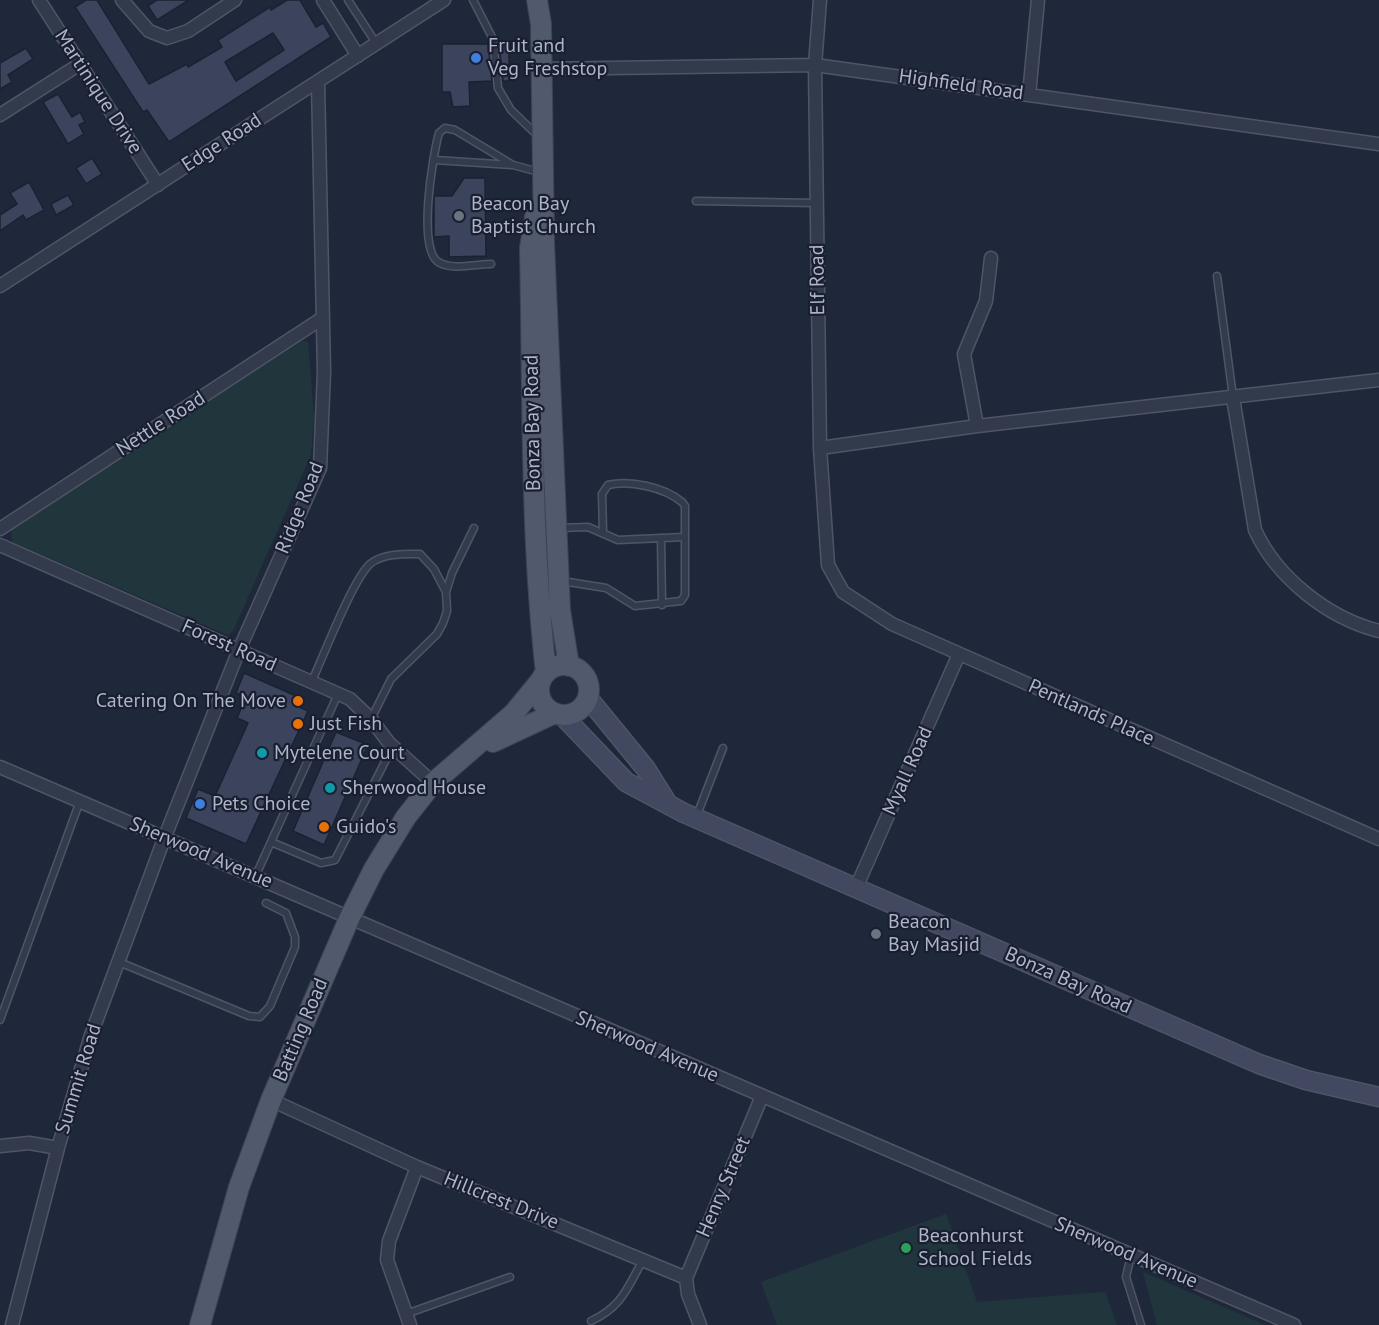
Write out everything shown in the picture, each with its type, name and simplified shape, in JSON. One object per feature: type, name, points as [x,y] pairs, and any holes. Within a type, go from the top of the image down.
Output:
[{"type":"main road","name":"Bonza Bay Road","points":[[539,6],[542,173],[559,581],[563,637],[569,666]]},
{"type":"main road","name":"Bonza Bay Road","points":[[542,173],[530,248],[537,584],[543,676]]},
{"type":"main road","points":[[560,666],[569,666],[583,674],[588,681],[588,698],[578,711],[558,714],[548,709],[540,696],[543,676],[560,666]]},
{"type":"main road","name":"Batting Road","points":[[200,1325],[239,1187],[271,1100],[349,919],[389,843],[433,783],[514,713],[543,676]]},
{"type":"main road","name":"Batting Road","points":[[457,763],[508,733],[558,714]]},
{"type":"street","name":"Martinique Drive","points":[[39,0],[158,184]]},
{"type":"street","points":[[122,0],[149,31],[167,38],[188,32],[235,0]]},
{"type":"street","points":[[323,0],[358,56]]},
{"type":"street","name":"Edge Road","points":[[0,286],[444,0]]},
{"type":"street","name":"Elf Road","points":[[820,0],[815,65],[820,448],[828,559]]},
{"type":"street","points":[[1029,95],[1038,0]]},
{"type":"street","points":[[0,115],[80,64]]},
{"type":"street","name":"Highfield Road","points":[[541,69],[815,65],[1379,144]]},
{"type":"street","name":"Ridge Road","points":[[164,839],[239,650],[320,468],[324,372],[321,319],[318,82]]},
{"type":"street","points":[[977,426],[964,354],[986,301],[991,258]]},
{"type":"street","name":"Nettle Road","points":[[0,529],[321,319]]},
{"type":"street","points":[[820,448],[977,426],[1379,380]]},
{"type":"street","points":[[1233,398],[1255,530],[1263,545],[1315,601],[1351,622],[1379,631]]},
{"type":"street","name":"Forest Road","points":[[0,545],[350,699],[371,719],[393,746],[433,783]]},
{"type":"street","name":"Pentlands Place","points":[[828,559],[837,585],[855,602],[892,624],[1379,839]]},
{"type":"street","name":"Myall Road","points":[[856,888],[959,654]]},
{"type":"street","name":"Bonza Bay Road","points":[[588,698],[646,769],[666,801]]},
{"type":"street","name":"Bonza Bay Road","points":[[558,714],[626,782],[695,818],[1259,1064],[1306,1080],[1379,1097]]},
{"type":"street","name":"Sherwood Avenue","points":[[0,767],[164,839],[255,875],[349,919],[1294,1325]]},
{"type":"street","name":"Summit Road","points":[[12,1325],[58,1148],[91,1035],[164,839]]},
{"type":"street","name":"Henry Street","points":[[686,1278],[762,1096]]},
{"type":"street","name":"Hillcrest Drive","points":[[271,1100],[417,1167],[686,1278]]},
{"type":"street","points":[[0,1146],[29,1143],[58,1148]]},
{"type":"street","points":[[407,1320],[388,1269],[388,1250],[417,1167]]},
{"type":"street","points":[[686,1278],[687,1294],[700,1325]]},
{"type":"lane","points":[[348,0],[376,43]]},
{"type":"lane","points":[[473,0],[493,39],[501,94],[511,111],[542,140]]},
{"type":"lane","points":[[491,264],[446,265],[439,263],[433,256],[428,242],[427,223],[439,133],[448,128],[472,138],[513,165]]},
{"type":"lane","points":[[435,160],[513,165],[542,173]]},
{"type":"lane","points":[[696,201],[817,204]]},
{"type":"lane","points":[[1217,276],[1233,398]]},
{"type":"lane","points":[[559,581],[606,588],[635,606],[676,604],[685,595],[685,506],[682,501],[656,490],[627,482],[609,485],[602,494],[603,532]]},
{"type":"lane","points":[[557,528],[588,526],[618,540],[684,537]]},
{"type":"lane","points":[[446,592],[474,528]]},
{"type":"lane","points":[[661,538],[662,605]]},
{"type":"lane","points":[[312,681],[359,579],[371,564],[388,557],[420,554],[434,569],[446,592],[447,611],[437,634],[391,678],[371,719]]},
{"type":"lane","points":[[255,875],[338,694]]},
{"type":"lane","points":[[271,842],[321,863],[335,860],[393,746]]},
{"type":"lane","points":[[695,818],[723,748]]},
{"type":"lane","points":[[0,1020],[80,801]]},
{"type":"lane","points":[[118,962],[249,1016],[260,1017],[270,1006],[296,942],[286,913],[266,903]]},
{"type":"lane","points":[[1131,1255],[1126,1277],[1141,1325]]},
{"type":"lane","points":[[591,1321],[608,1313],[617,1305],[643,1260]]},
{"type":"lane","points":[[407,1320],[510,1276]]},
{"type":"green space","points":[[302,341],[308,342],[314,417],[311,455],[233,631],[228,635],[12,542],[11,531],[19,522]]},
{"type":"green space","name":"Beaconhurst School Fields","points":[[946,1214],[977,1302],[1105,1292],[1117,1325],[777,1325],[761,1282]]},
{"type":"green space","points":[[1143,1272],[1265,1325],[1157,1325]]},
{"type":"building","points":[[86,0],[97,0],[149,84],[187,64],[188,67],[222,47],[218,40],[270,7],[271,10],[287,0],[300,0],[316,27],[323,23],[331,37],[169,142],[147,110],[143,112],[75,7]],"holes":[[[273,33],[284,50],[236,81],[225,62]]]},
{"type":"building","points":[[157,0],[189,0],[157,20],[148,6]]},
{"type":"building","points":[[442,44],[488,44],[492,81],[469,82],[470,106],[453,107],[450,92],[442,92]]},
{"type":"building","points":[[499,44],[509,44],[509,81],[503,81]]},
{"type":"building","points":[[26,48],[33,59],[8,75],[12,82],[0,89],[0,63]]},
{"type":"building","points":[[58,94],[72,117],[80,112],[85,122],[79,125],[84,134],[68,144],[43,102]]},
{"type":"building","points":[[92,158],[102,174],[86,184],[76,168]]},
{"type":"building","name":"Beacon Bay Baptist Church","points":[[464,178],[485,178],[486,256],[449,257],[449,236],[434,237],[434,196],[452,196]]},
{"type":"building","points":[[29,182],[44,210],[26,220],[23,215],[0,231],[0,215],[17,204],[10,193]]},
{"type":"building","points":[[68,195],[74,205],[56,215],[51,204]]},
{"type":"building","name":"Mytelene Court","points":[[244,673],[303,699],[299,707],[308,711],[246,844],[186,818],[198,789],[215,796],[248,723],[237,718],[246,697],[236,693]]},
{"type":"building","name":"Sherwood House","points":[[336,732],[368,745],[324,845],[293,831]]},
{"type":"place","name":"Fruit and Veg Freshstop","points":[[476,58]]},
{"type":"place","name":"Beacon Bay Baptist Church","points":[[459,216]]},
{"type":"place","name":"Catering On The Move","points":[[298,701]]},
{"type":"place","name":"Just Fish","points":[[298,724]]},
{"type":"place","name":"Mytelene Court","points":[[262,753]]},
{"type":"place","name":"Sherwood House","points":[[330,788]]},
{"type":"place","name":"Pets Choice","points":[[200,804]]},
{"type":"place","name":"Guido's","points":[[324,827]]},
{"type":"place","name":"Beacon Bay Masjid","points":[[876,934]]},
{"type":"place","name":"Beaconhurst School Fields","points":[[906,1248]]}]
